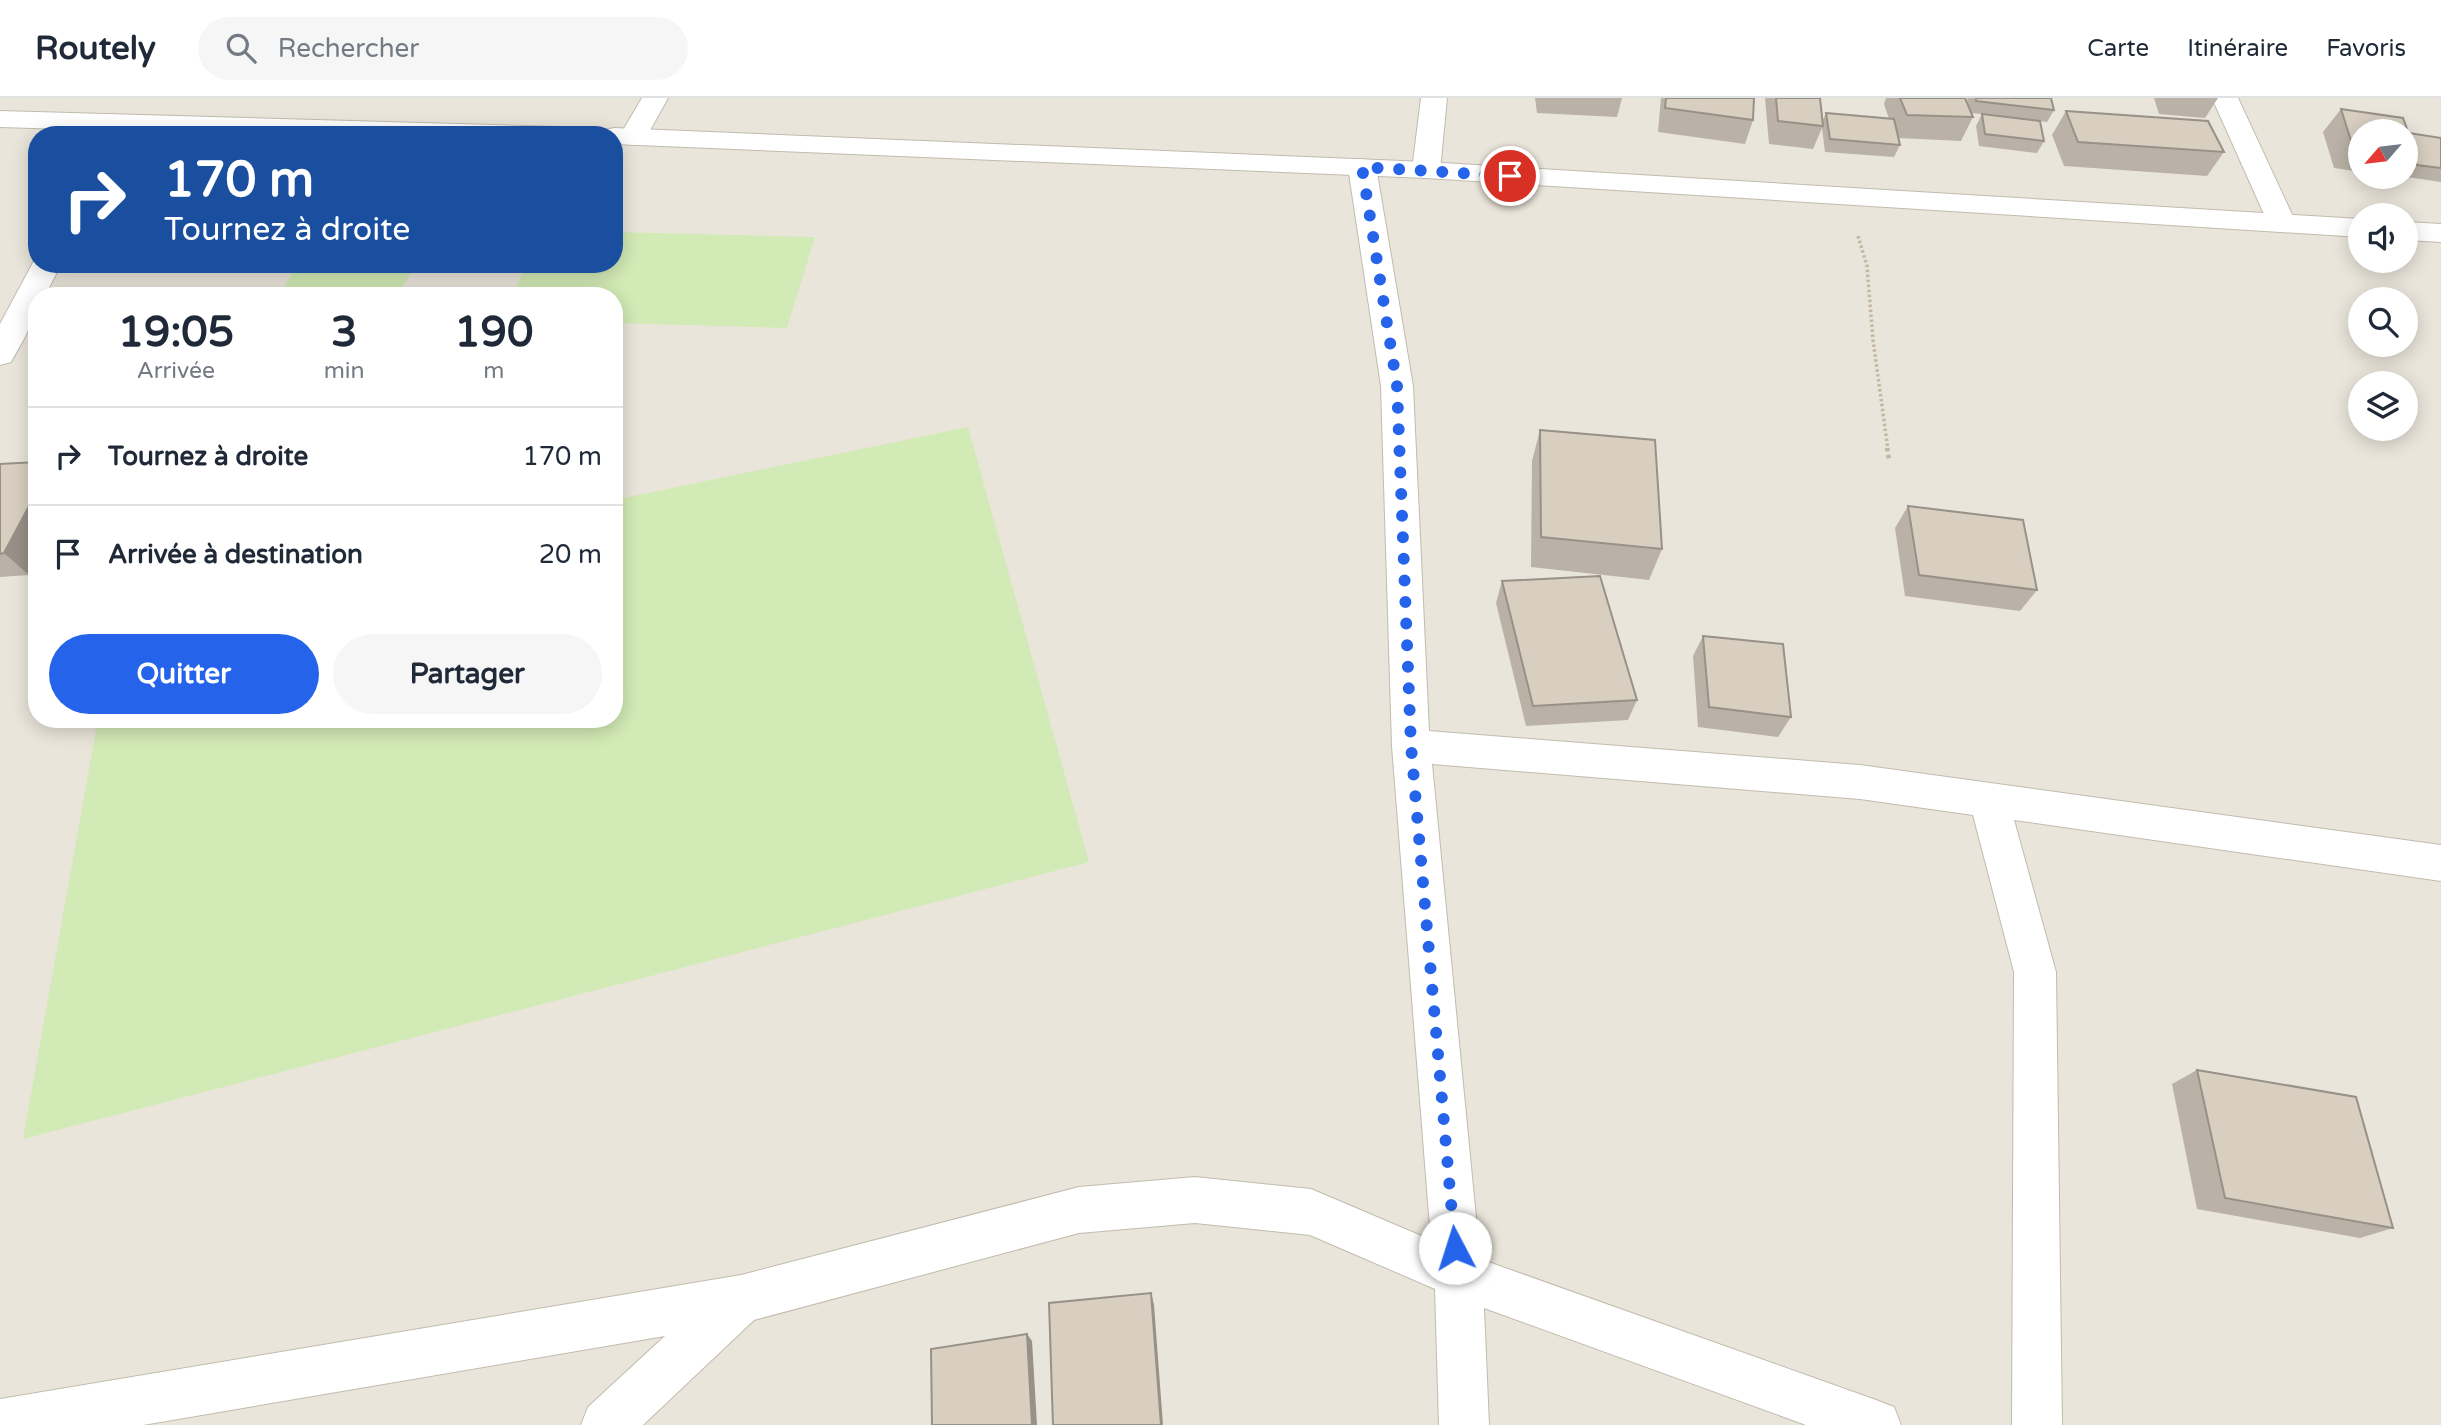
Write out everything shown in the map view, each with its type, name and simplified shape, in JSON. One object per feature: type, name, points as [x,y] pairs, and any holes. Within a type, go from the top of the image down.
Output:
[{"type":"street","points":[[624,137],[655,98]]},
{"type":"street","points":[[1426,170],[1434,98]]},
{"type":"street","points":[[2225,98],[2282,223]]},
{"type":"street","points":[[0,119],[86,126]]},
{"type":"street","points":[[624,137],[1426,170],[2348,227]]},
{"type":"street","points":[[1362,167],[1397,386],[1411,746],[1458,1275],[1464,1425]]},
{"type":"street","points":[[2418,232],[2441,233]]},
{"type":"street","points":[[0,354],[28,299]]},
{"type":"street","points":[[1411,746],[1860,782],[2441,863]]},
{"type":"street","points":[[1989,801],[2035,972],[2037,1425]]},
{"type":"street","points":[[0,1424],[741,1299],[1079,1210],[1195,1200],[1311,1212],[1458,1275],[1876,1425]]},
{"type":"street","points":[[606,1425],[741,1299]]},
{"type":"path","points":[[1845,198],[1867,266],[1873,340],[1889,460]]},
{"type":"shaded area","points":[[0,98],[2441,98],[2441,1425],[0,1425]]},
{"type":"green space","points":[[623,232],[815,237],[787,328],[623,323],[623,287],[516,287],[523,273],[623,273]]},
{"type":"green space","points":[[292,273],[411,273],[402,287],[284,287]]},
{"type":"green space","points":[[968,427],[1089,862],[23,1139],[96,728],[623,728],[623,498]]},
{"type":"building","points":[[1666,98],[1754,98],[1753,120],[1665,108]]},
{"type":"building","points":[[1776,98],[1820,98],[1823,126],[1778,121]]},
{"type":"building","points":[[1900,98],[1965,98],[1973,117],[1907,115]]},
{"type":"building","points":[[1976,98],[2051,98],[2054,110],[1976,101]]},
{"type":"building","points":[[2341,109],[2403,119],[2348,119],[2348,131]]},
{"type":"building","points":[[2066,111],[2208,121],[2224,152],[2078,142]]},
{"type":"building","points":[[1826,113],[1894,119],[1900,145],[1830,139]]},
{"type":"building","points":[[1982,114],[2040,121],[2044,141],[1985,134]]},
{"type":"building","points":[[2418,134],[2441,138],[2441,168],[2418,165]]},
{"type":"building","points":[[1540,430],[1655,440],[1662,549],[1541,537]]},
{"type":"building","points":[[28,462],[28,508],[4,553],[0,554],[0,464]]},
{"type":"building","points":[[1908,506],[2023,520],[2037,590],[1919,575]]},
{"type":"building","points":[[1600,576],[1637,700],[1533,706],[1502,581]]},
{"type":"building","points":[[1703,636],[1783,644],[1791,717],[1709,707]]},
{"type":"building","points":[[2197,1070],[2356,1097],[2393,1228],[2225,1198]]},
{"type":"building","points":[[1151,1293],[1161,1425],[1053,1425],[1049,1303]]},
{"type":"building","points":[[1027,1334],[1032,1425],[932,1425],[931,1349]]},
{"type":"route","points":[[1455,1248],[1411,746],[1397,386],[1362,167],[1510,176]]}]
